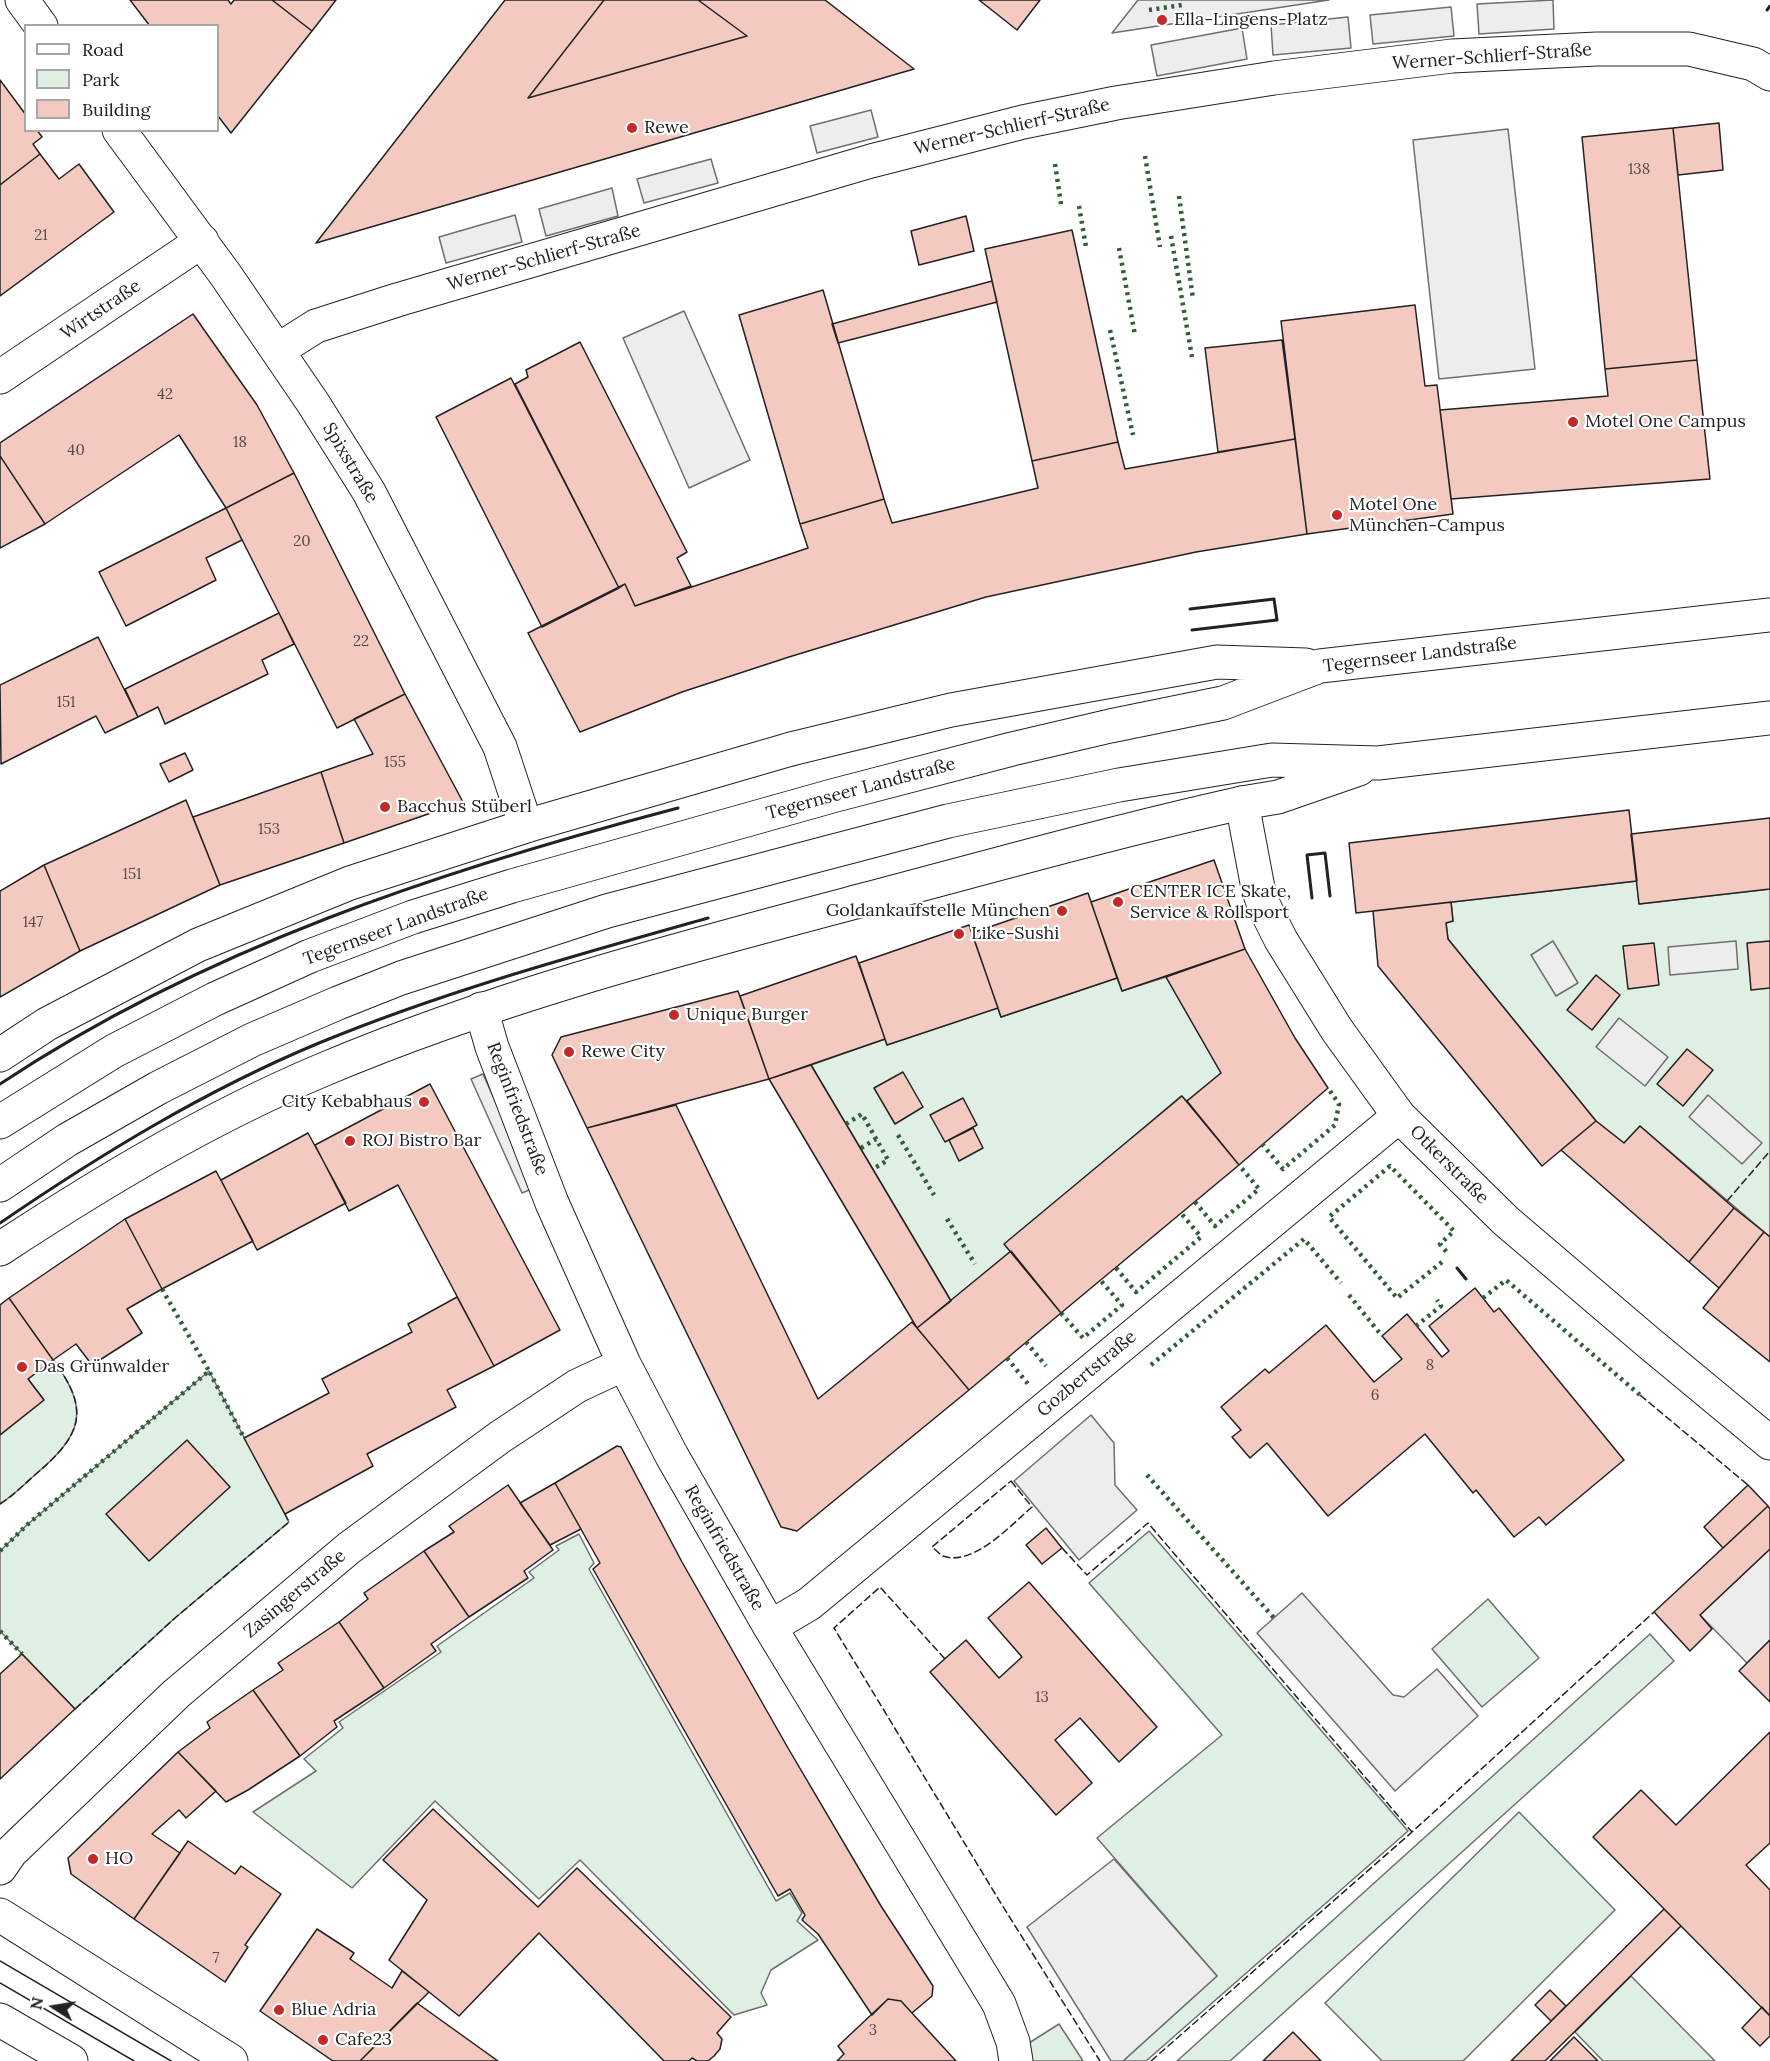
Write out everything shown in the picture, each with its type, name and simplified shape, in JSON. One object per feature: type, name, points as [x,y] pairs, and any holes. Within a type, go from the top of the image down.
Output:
[{"type":"main road","points":[[22,0],[40,24]]},
{"type":"main road","name":"Werner-Schlierf-Straße","points":[[278,350],[316,326],[397,300],[871,161],[1023,122],[1116,103],[1274,78],[1452,56],[1597,49],[1689,49],[1752,64],[1770,74]]},
{"type":"main road","name":"Spixstraße","points":[[120,132],[202,241],[278,350],[369,492],[500,747],[526,826]]},
{"type":"main road","name":"Wirtstraße","points":[[0,377],[202,241]]},
{"type":"main road","name":"Tegernseer Landstraße","points":[[0,1122],[114,1050],[215,999],[310,956],[413,917],[512,885],[867,787],[1110,726],[1223,703],[1320,666],[1770,615]]},
{"type":"main road","points":[[0,1055],[47,1024],[198,945],[350,883],[526,826],[792,749],[951,710],[1217,662],[1320,666]]},
{"type":"main road","points":[[0,1185],[67,1140],[158,1088],[252,1040],[401,978],[596,915],[948,821],[1119,785],[1272,760],[1378,763],[1770,718]]},
{"type":"main road","points":[[0,1249],[79,1197],[163,1148],[258,1100],[356,1056],[481,1009],[692,945],[1018,858],[1179,817],[1278,797],[1378,763]]},
{"type":"main road","name":"Otkerstraße","points":[[1242,804],[1258,888],[1281,940],[1337,1030],[1400,1116],[1506,1221],[1770,1443]]},
{"type":"main road","name":"Reginfriedstraße","points":[[481,1009],[492,1047],[552,1203],[624,1364],[672,1456],[770,1627],[999,2004],[1013,2042],[1016,2061]]},
{"type":"main road","name":"Gozbertstraße","points":[[770,1627],[809,1604],[1400,1116]]},
{"type":"main road","name":"Zasingerstraße","points":[[0,1868],[10,1852],[176,1694],[349,1548],[500,1437],[577,1386],[624,1364]]},
{"type":"main road","points":[[0,1915],[231,2061]]},
{"type":"main road","points":[[0,2020],[71,2061]]},
{"type":"green space","points":[[1637,881],[1639,904],[1770,889],[1770,1237],[1640,1126],[1624,1143],[1596,1121],[1448,939],[1446,923],[1453,921],[1451,902]]},
{"type":"green space","points":[[1166,977],[1221,1073],[1187,1101],[1181,1096],[1052,1206],[1011,1251],[951,1301],[811,1065],[885,1039],[887,1045],[993,1009],[998,1008],[1001,1017],[1117,978],[1122,991]]},
{"type":"green space","points":[[53,1360],[73,1393],[76,1421],[72,1434],[51,1460],[19,1490],[0,1504],[0,1435],[44,1400],[28,1379]]},
{"type":"green space","points":[[209,1371],[289,1522],[175,1618],[75,1709],[0,1631],[0,1551],[28,1524]]},
{"type":"green space","points":[[1149,1531],[1408,1831],[1146,2061],[1123,2061],[1217,1976],[1097,1838],[1222,1735],[1089,1583]]},
{"type":"green space","points":[[579,1534],[594,1563],[589,1569],[776,1901],[790,1893],[802,1913],[797,1921],[818,1940],[771,1970],[761,1993],[767,2005],[734,2015],[580,1860],[539,1899],[435,1801],[352,1888],[253,1812],[316,1771],[304,1759],[343,1728],[339,1722],[441,1652],[437,1646],[534,1578],[529,1572],[559,1550],[556,1546]]},
{"type":"green space","points":[[1488,1599],[1539,1658],[1482,1707],[1432,1649]]},
{"type":"green space","points":[[1650,1634],[1674,1661],[1230,2061],[1177,2061]]},
{"type":"green space","points":[[1519,1812],[1615,1910],[1463,2061],[1382,2061],[1325,2003]]},
{"type":"green space","points":[[1631,1976],[1715,2061],[1603,2061],[1575,2032]]},
{"type":"green space","points":[[1059,2024],[1083,2061],[1029,2061],[1029,2043]]},
{"type":"shaded area","name":"Ella-Lingens-Platz","points":[[1138,0],[1329,0],[1112,33]]},
{"type":"shaded area","points":[[1553,0],[1554,29],[1479,34],[1477,4]]},
{"type":"shaded area","points":[[1451,7],[1454,36],[1373,44],[1370,15]]},
{"type":"shaded area","points":[[1348,17],[1351,48],[1273,55],[1271,25]]},
{"type":"shaded area","points":[[1242,28],[1247,59],[1157,76],[1151,45]]},
{"type":"shaded area","points":[[871,110],[878,137],[817,153],[810,126]]},
{"type":"shaded area","points":[[1508,129],[1535,369],[1439,379],[1413,140]]},
{"type":"shaded area","points":[[711,159],[718,183],[644,203],[637,179]]},
{"type":"shaded area","points":[[612,188],[618,216],[546,236],[539,209]]},
{"type":"shaded area","points":[[515,215],[522,242],[446,263],[439,237]]},
{"type":"shaded area","points":[[684,311],[750,460],[689,488],[623,338]]},
{"type":"shaded area","points":[[1553,941],[1578,983],[1556,996],[1531,955]]},
{"type":"shaded area","points":[[1736,941],[1738,969],[1670,975],[1668,947]]},
{"type":"shaded area","points":[[1619,1018],[1668,1057],[1645,1086],[1596,1047]]},
{"type":"shaded area","points":[[483,1074],[534,1188],[522,1193],[471,1079]]},
{"type":"shaded area","points":[[1708,1095],[1762,1143],[1742,1164],[1689,1117]]},
{"type":"shaded area","points":[[1091,1415],[1114,1443],[1115,1485],[1137,1510],[1079,1560],[1014,1481]]},
{"type":"shaded area","points":[[1770,1549],[1770,1640],[1747,1663],[1700,1615]]},
{"type":"shaded area","points":[[1302,1593],[1393,1695],[1404,1697],[1437,1669],[1478,1716],[1395,1791],[1257,1633]]},
{"type":"shaded area","points":[[1114,1859],[1217,1976],[1123,2061],[1111,2061],[1027,1927]]},
{"type":"building","points":[[130,0],[228,0],[231,4],[234,0],[272,0],[312,31],[231,133],[219,117],[219,24],[148,24]]},
{"type":"building","points":[[272,0],[336,0],[312,31]]},
{"type":"building","points":[[505,0],[604,0],[528,98],[747,36],[698,0],[825,0],[914,69],[316,243]]},
{"type":"building","points":[[604,0],[698,0],[747,36],[528,98]]},
{"type":"building","points":[[979,0],[1040,0],[1017,30]]},
{"type":"building","points":[[0,80],[24,112],[24,132],[38,132],[42,137],[33,144],[40,154],[0,185]]},
{"type":"building","points":[[1719,123],[1723,170],[1678,175],[1673,128]]},
{"type":"building","points":[[1673,128],[1697,360],[1605,369],[1582,137]]},
{"type":"building","points":[[40,154],[59,179],[79,164],[114,212],[0,296],[0,185]]},
{"type":"building","points":[[966,216],[974,251],[919,265],[911,231]]},
{"type":"building","points":[[1072,230],[1118,442],[1032,461],[985,249]]},
{"type":"building","points":[[992,281],[997,302],[838,343],[832,324]]},
{"type":"building","points":[[823,290],[884,499],[800,524],[739,315]]},
{"type":"building","points":[[1415,305],[1425,386],[1437,385],[1453,514],[1307,534],[1281,321]]},
{"type":"building","points":[[193,314],[257,405],[294,473],[226,508],[179,435],[45,524],[0,456],[0,443]]},
{"type":"building","points":[[1282,340],[1295,439],[1218,452],[1205,348]]},
{"type":"building","points":[[580,342],[687,552],[677,558],[691,586],[635,606],[625,584],[619,588],[515,384],[528,377],[526,370]]},
{"type":"building","name":"Motel One Campus","points":[[1697,360],[1710,479],[1451,499],[1440,410],[1608,396],[1605,369]]},
{"type":"building","points":[[511,378],[619,588],[542,627],[436,417]]},
{"type":"building","points":[[1295,439],[1307,534],[1196,552],[986,597],[682,692],[580,732],[528,633],[625,584],[635,606],[808,548],[800,524],[884,499],[892,523],[1038,488],[1032,461],[1118,442],[1125,469]]},
{"type":"building","points":[[0,456],[45,524],[0,548]]},
{"type":"building","points":[[294,473],[405,694],[337,728],[226,508]]},
{"type":"building","points":[[226,508],[242,540],[206,558],[216,580],[126,626],[99,572]]},
{"type":"building","points":[[279,613],[294,644],[262,660],[268,674],[165,724],[158,707],[138,717],[125,689]]},
{"type":"building","points":[[98,637],[138,717],[105,733],[96,716],[1,764],[0,685]]},
{"type":"building","points":[[405,694],[463,802],[344,843],[321,772],[373,754],[354,719]]},
{"type":"building","points":[[185,753],[193,770],[169,782],[160,764]]},
{"type":"building","points":[[321,772],[344,843],[220,885],[193,817]]},
{"type":"building","points":[[186,800],[220,885],[80,951],[44,865]]},
{"type":"building","points":[[1629,810],[1637,881],[1356,913],[1349,843]]},
{"type":"building","points":[[1770,818],[1770,889],[1639,904],[1631,834]]},
{"type":"building","points":[[1214,860],[1245,949],[1122,991],[1091,902]]},
{"type":"building","points":[[44,865],[80,951],[0,997],[0,891]]},
{"type":"building","points":[[1088,893],[1117,978],[1001,1017],[972,933]]},
{"type":"building","points":[[1451,902],[1453,921],[1446,923],[1448,939],[1596,1121],[1542,1166],[1378,966],[1373,911]]},
{"type":"building","points":[[969,925],[998,1008],[887,1045],[859,963]]},
{"type":"building","points":[[1770,941],[1770,988],[1751,990],[1747,943]]},
{"type":"building","points":[[1654,943],[1659,985],[1628,989],[1623,946]]},
{"type":"building","points":[[1245,949],[1295,1038],[1328,1088],[1239,1165],[1187,1101],[1221,1073],[1166,977]]},
{"type":"building","points":[[856,956],[885,1039],[769,1079],[740,996]]},
{"type":"building","points":[[1596,975],[1620,995],[1592,1030],[1567,1010]]},
{"type":"building","points":[[738,991],[769,1079],[587,1128],[552,1055],[561,1037]]},
{"type":"building","points":[[1687,1049],[1713,1070],[1683,1106],[1657,1084]]},
{"type":"building","points":[[811,1065],[951,1301],[917,1328],[769,1079]]},
{"type":"building","points":[[903,1072],[923,1107],[895,1124],[874,1088]]},
{"type":"building","points":[[430,1084],[560,1330],[494,1366],[398,1185],[349,1211],[315,1145]]},
{"type":"building","points":[[1182,1096],[1239,1165],[1061,1313],[1004,1244]]},
{"type":"building","points":[[963,1098],[977,1125],[945,1142],[930,1115]]},
{"type":"building","points":[[676,1105],[818,1399],[912,1322],[969,1390],[797,1531],[781,1527],[587,1128]]},
{"type":"building","points":[[1596,1121],[1624,1143],[1640,1126],[1734,1208],[1689,1262],[1561,1150]]},
{"type":"building","points":[[973,1128],[983,1148],[959,1161],[949,1140]]},
{"type":"building","points":[[308,1133],[346,1203],[257,1250],[221,1180]]},
{"type":"building","points":[[216,1171],[253,1241],[162,1289],[125,1219]]},
{"type":"building","points":[[1734,1208],[1764,1232],[1719,1288],[1689,1262]]},
{"type":"building","points":[[125,1219],[162,1289],[127,1309],[142,1333],[92,1365],[76,1344],[53,1360],[9,1298]]},
{"type":"building","points":[[1764,1232],[1770,1237],[1770,1362],[1703,1308]]},
{"type":"building","points":[[1011,1251],[1061,1313],[969,1390],[917,1328]]},
{"type":"building","points":[[1475,1288],[1494,1312],[1499,1308],[1624,1460],[1546,1525],[1539,1517],[1514,1537],[1476,1490],[1473,1493],[1425,1434],[1328,1516],[1267,1443],[1250,1458],[1232,1437],[1241,1430],[1221,1407],[1265,1369],[1269,1373],[1326,1325],[1374,1382],[1402,1359],[1382,1336],[1407,1314],[1442,1357],[1449,1351],[1429,1326]]},
{"type":"building","points":[[457,1297],[494,1366],[447,1390],[456,1407],[367,1454],[373,1466],[285,1514],[244,1438],[329,1393],[322,1379],[412,1332],[408,1324]]},
{"type":"building","name":"Das Grünwalder","points":[[9,1298],[53,1360],[28,1379],[44,1400],[0,1435],[0,1305]]},
{"type":"building","points":[[187,1440],[230,1487],[149,1561],[106,1514]]},
{"type":"building","points":[[617,1446],[621,1447],[682,1562],[788,1748],[881,1906],[933,1986],[932,1996],[912,2013],[901,2001],[888,1999],[872,2015],[818,1934],[802,1920],[805,1915],[790,1889],[778,1896],[593,1569],[600,1563],[555,1483]]},
{"type":"building","points":[[555,1483],[581,1529],[550,1545],[520,1503]]},
{"type":"building","points":[[508,1485],[553,1550],[524,1571],[528,1578],[469,1617],[424,1551],[454,1532],[449,1526]]},
{"type":"building","points":[[1748,1485],[1768,1506],[1723,1548],[1704,1527]]},
{"type":"building","points":[[1768,1506],[1770,1509],[1770,1549],[1700,1615],[1712,1629],[1690,1651],[1654,1612]]},
{"type":"building","points":[[1046,1528],[1062,1548],[1042,1564],[1026,1545]]},
{"type":"building","points":[[424,1551],[469,1617],[431,1644],[436,1651],[384,1688],[339,1622],[368,1599],[364,1593]]},
{"type":"building","points":[[1029,1582],[1157,1727],[1119,1762],[1080,1718],[1055,1740],[1092,1783],[1056,1815],[930,1672],[966,1640],[999,1678],[1022,1657],[988,1618]]},
{"type":"building","points":[[339,1622],[384,1688],[334,1721],[337,1727],[300,1756],[253,1690],[283,1670],[278,1663]]},
{"type":"building","points":[[1770,1640],[1770,1702],[1739,1671]]},
{"type":"building","points":[[22,1654],[75,1709],[0,1779],[0,1674]]},
{"type":"building","points":[[253,1690],[300,1756],[226,1802],[178,1752],[210,1728],[207,1722]]},
{"type":"building","points":[[1770,1732],[1770,1843],[1746,1865],[1770,1890],[1770,2016],[1593,1837],[1641,1790],[1676,1825]]},
{"type":"building","points":[[178,1752],[216,1791],[186,1818],[179,1810],[152,1834],[180,1853],[134,1919],[71,1874],[68,1858]]},
{"type":"building","points":[[433,1809],[538,1907],[577,1868],[731,2017],[717,2033],[722,2039],[720,2049],[714,2056],[708,2061],[697,2061],[692,2058],[689,2061],[664,2061],[539,1933],[459,2016],[389,1960],[427,1900],[383,1860]]},
{"type":"building","points":[[188,1841],[235,1874],[241,1866],[281,1894],[245,1945],[248,1947],[225,1982],[134,1919]]},
{"type":"building","points":[[1664,1909],[1681,1926],[1545,2061],[1511,2061]]},
{"type":"building","points":[[317,1929],[354,1953],[350,1959],[392,1988],[402,1971],[429,1992],[360,2061],[333,2061],[260,2011]]},
{"type":"building","points":[[1550,1990],[1566,2006],[1551,2021],[1535,2005]]},
{"type":"building","points":[[888,1999],[901,2001],[956,2061],[837,2061],[844,2054],[838,2046]]},
{"type":"building","points":[[417,2003],[498,2061],[360,2061]]},
{"type":"building","points":[[1762,2007],[1770,2016],[1770,2036],[1760,2046],[1742,2028]]},
{"type":"building","points":[[1293,2032],[1321,2061],[1263,2061]]},
{"type":"building","points":[[1574,2037],[1598,2061],[1550,2061]]},
{"type":"tram line","points":[[0,1961],[171,2061]]},
{"type":"tram line","points":[[0,1983],[134,2061]]},
{"type":"hedge","points":[[1149,10],[1182,5]]},
{"type":"hedge","points":[[1145,156],[1160,247]]},
{"type":"hedge","points":[[1055,164],[1061,204]]},
{"type":"hedge","points":[[1179,196],[1193,299]]},
{"type":"hedge","points":[[1079,206],[1086,247]]},
{"type":"hedge","points":[[1171,236],[1192,357]]},
{"type":"hedge","points":[[1119,248],[1135,335]]},
{"type":"hedge","points":[[1110,330],[1133,435]]},
{"type":"hedge","points":[[1262,1144],[1283,1169],[1335,1125],[1339,1104],[1328,1088]]},
{"type":"hedge","points":[[846,1124],[862,1114],[888,1160],[873,1169]]},
{"type":"hedge","points":[[898,1135],[934,1195]]},
{"type":"hedge","points":[[861,1148],[876,1139]]},
{"type":"hedge","points":[[1195,1202],[1215,1226],[1259,1189],[1239,1165]]},
{"type":"hedge","points":[[1442,1262],[1397,1298],[1329,1217],[1390,1166],[1454,1231],[1440,1244],[1449,1255]]},
{"type":"hedge","points":[[1116,1268],[1136,1292],[1201,1237],[1181,1213]]},
{"type":"hedge","points":[[947,1219],[975,1264]]},
{"type":"hedge","points":[[1151,1365],[1304,1239],[1341,1283]]},
{"type":"hedge","points":[[1483,1298],[1506,1280],[1640,1395]]},
{"type":"hedge","points":[[1061,1313],[1083,1338],[1122,1305],[1101,1281]]},
{"type":"hedge","points":[[162,1289],[209,1371]]},
{"type":"hedge","points":[[1349,1295],[1382,1336]]},
{"type":"hedge","points":[[1416,1326],[1441,1306],[1437,1300]]},
{"type":"hedge","points":[[1026,1342],[1046,1366]]},
{"type":"hedge","points":[[1007,1358],[1028,1384]]},
{"type":"hedge","points":[[0,1551],[28,1524],[209,1371],[244,1438]]},
{"type":"hedge","points":[[1147,1475],[1274,1618]]},
{"type":"hedge","points":[[0,1631],[22,1654]]},
{"type":"fence","points":[[1727,1201],[1770,1151]]},
{"type":"fence","points":[[0,1504],[51,1460],[72,1434],[76,1421],[73,1393],[53,1360]]},
{"type":"fence","points":[[1640,1395],[1748,1485]]},
{"type":"fence","points":[[1011,1481],[1032,1507],[1003,1533],[967,1556],[955,1558],[943,1556],[932,1547],[1011,1481]]},
{"type":"fence","points":[[75,1709],[175,1618],[289,1522],[285,1514]]},
{"type":"fence","points":[[1062,1548],[1087,1575],[1148,1523],[1412,1832]]},
{"type":"fence","points":[[945,1659],[880,1587],[834,1628],[1002,1905],[1100,2061]]},
{"type":"fence","points":[[1151,2061],[1412,1832],[1654,1612]]},
{"type":"wall","points":[[1767,10],[1770,6]]},
{"type":"wall","points":[[1190,609],[1274,599],[1277,620],[1192,630]]},
{"type":"wall","points":[[0,1084],[78,1036],[159,992],[242,953],[327,918],[501,858],[678,808]]},
{"type":"wall","points":[[1312,898],[1307,855],[1325,853],[1330,896]]},
{"type":"wall","points":[[0,1223],[77,1172],[155,1125],[277,1061],[367,1024],[463,990],[708,918]]},
{"type":"wall","points":[[1457,1268],[1466,1279]]},
{"type":"place","name":"Ella-Lingens-Platz","points":[[1162,20]]},
{"type":"place","name":"Rewe","points":[[632,128]]},
{"type":"place","name":"Motel One Campus","points":[[1573,422]]},
{"type":"place","name":"Motel One München-Campus","points":[[1337,515]]},
{"type":"place","name":"Bacchus Stüberl","points":[[385,807]]},
{"type":"place","name":"CENTER ICE Skate, Service & Rollsport","points":[[1118,902]]},
{"type":"place","name":"Goldankaufstelle München","points":[[1062,911]]},
{"type":"place","name":"Like-Sushi","points":[[959,934]]},
{"type":"place","name":"Unique Burger","points":[[674,1015]]},
{"type":"place","name":"Rewe City","points":[[569,1052]]},
{"type":"place","name":"City Kebabhaus","points":[[424,1102]]},
{"type":"place","name":"ROJ Bistro Bar","points":[[350,1141]]},
{"type":"place","name":"Das Grünwalder","points":[[22,1367]]},
{"type":"place","name":"HO","points":[[93,1859]]},
{"type":"place","name":"Blue Adria","points":[[279,2010]]},
{"type":"place","name":"Cafe23","points":[[323,2040]]}]
